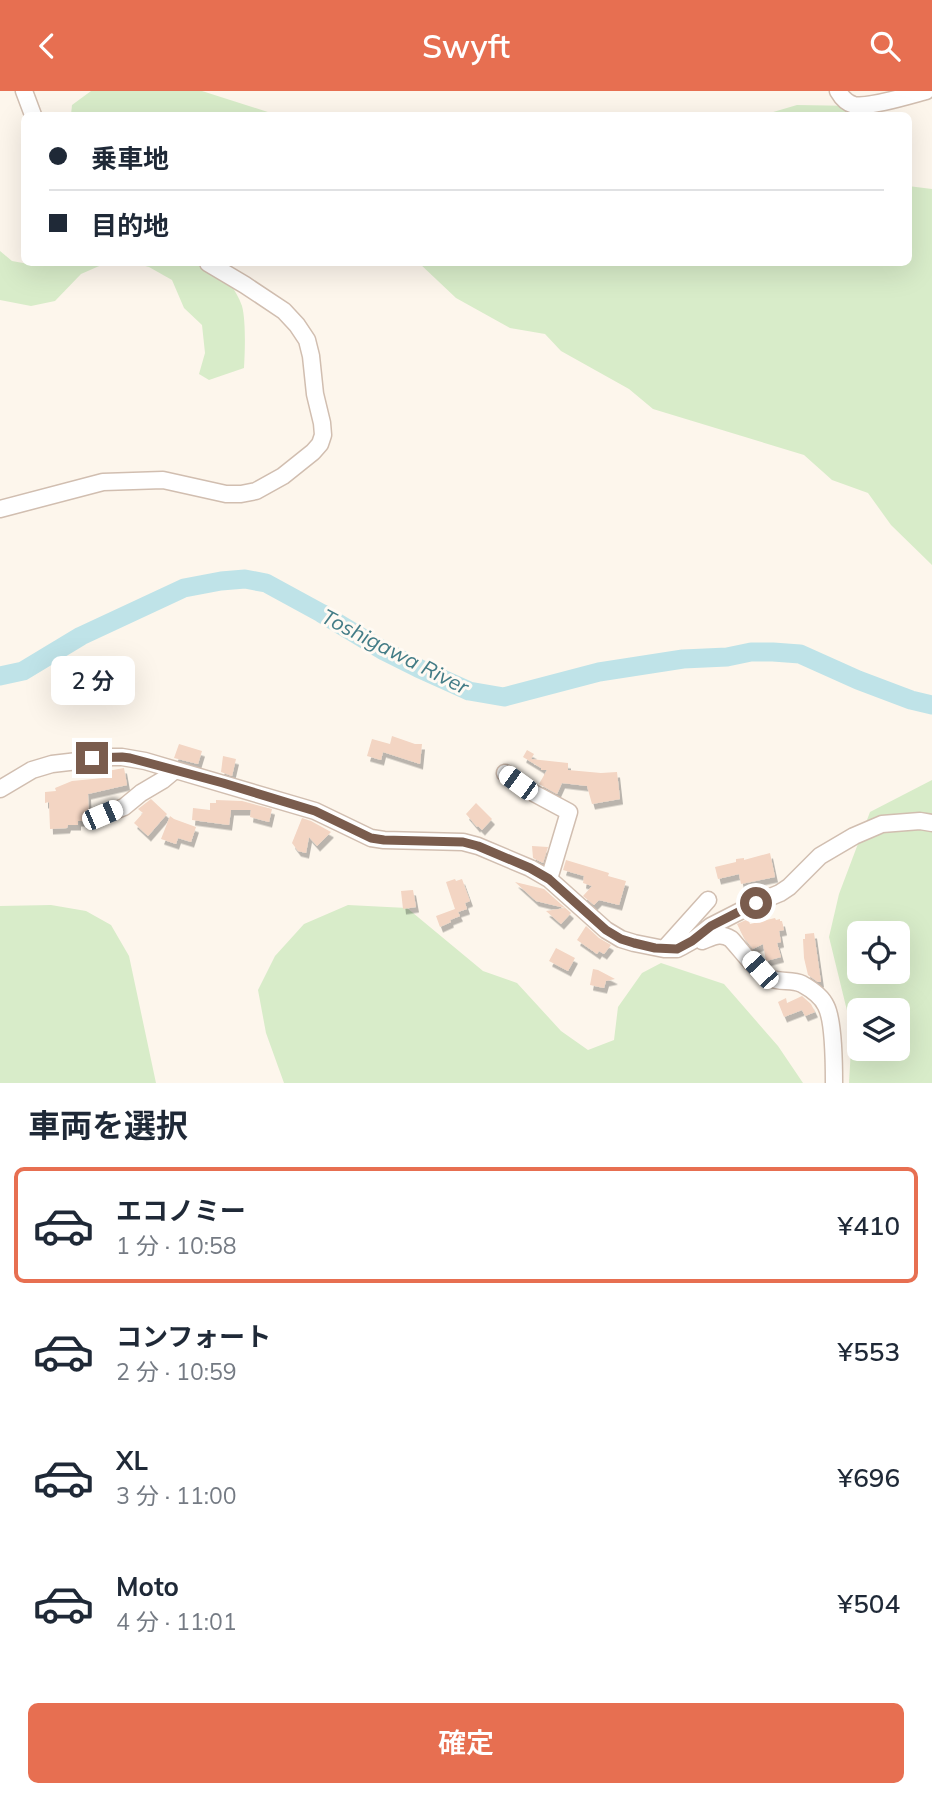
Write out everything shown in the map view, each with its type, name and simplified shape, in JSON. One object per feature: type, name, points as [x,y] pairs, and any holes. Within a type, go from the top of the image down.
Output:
[{"type":"street","points":[[24,91],[32,112]]},
{"type":"street","points":[[838,91],[845,102],[856,106],[926,91]]},
{"type":"street","points":[[0,509],[103,482],[163,479],[242,494],[267,487],[320,445],[322,423],[307,340],[284,311],[213,266]]},
{"type":"street","points":[[0,789],[43,766],[92,758],[122,757],[145,761],[315,811],[371,838],[463,842],[478,846],[549,879],[606,930],[621,939],[664,949],[677,949],[711,926],[789,887],[820,856],[854,837],[882,824],[920,821],[932,823]]},
{"type":"street","points":[[102,815],[124,807],[175,770]]},
{"type":"street","points":[[505,773],[528,790],[569,812],[549,879]]},
{"type":"street","points":[[664,949],[708,900]]},
{"type":"street","points":[[692,941],[703,941],[720,934],[726,936],[732,939],[765,975],[773,980],[797,982],[820,998],[829,1014],[834,1083]]},
{"type":"green space","points":[[91,91],[202,91],[268,112],[71,112],[72,105]]},
{"type":"green space","points":[[797,105],[856,106],[873,112],[773,112]]},
{"type":"green space","points":[[912,186],[932,189],[932,565],[891,525],[868,493],[832,480],[804,455],[653,409],[629,389],[561,351],[545,334],[510,328],[456,298],[422,266],[912,266]]},
{"type":"green space","points":[[0,251],[12,261],[21,263],[21,266],[99,266],[81,274],[55,301],[31,306],[0,300]]},
{"type":"green space","points":[[145,266],[216,266],[233,288],[242,306],[245,328],[244,368],[209,380],[199,374],[205,353],[202,325],[184,308],[172,280]]},
{"type":"green space","points":[[932,780],[932,1083],[849,1083],[850,1061],[910,1061],[910,998],[847,998],[847,1011],[829,937],[839,894],[870,812]]},
{"type":"green space","points":[[51,905],[86,911],[111,925],[129,956],[156,1083],[0,1083],[0,906]]},
{"type":"green space","points":[[348,905],[407,908],[483,971],[517,983],[561,1031],[588,1050],[614,1040],[618,1007],[642,973],[661,963],[724,984],[778,1046],[803,1083],[284,1083],[266,1033],[258,990],[275,956],[304,924]]},
{"type":"building","points":[[392,736],[422,744],[420,764],[383,752],[381,760],[367,756],[372,739],[390,744]]},
{"type":"building","points":[[179,744],[202,751],[198,764],[174,758]]},
{"type":"building","points":[[527,750],[534,754],[531,759],[568,763],[568,770],[617,772],[620,799],[592,804],[587,786],[562,783],[557,794],[539,784],[547,770],[541,770],[523,757]]},
{"type":"building","points":[[223,756],[236,759],[232,776],[221,772]]},
{"type":"building","points":[[124,768],[127,785],[88,794],[87,821],[78,821],[78,825],[68,825],[67,828],[50,829],[49,802],[45,803],[45,792],[56,791],[55,788],[72,781],[103,778],[102,772]]},
{"type":"building","points":[[151,799],[167,814],[148,836],[134,823],[143,813],[138,809]]},
{"type":"building","points":[[216,800],[242,801],[272,809],[269,822],[250,817],[251,810],[231,810],[229,825],[192,820],[193,808],[210,810],[210,803],[216,803]]},
{"type":"building","points":[[476,803],[492,819],[482,830],[466,814]]},
{"type":"building","points":[[170,816],[196,827],[191,842],[178,838],[176,844],[161,839]]},
{"type":"building","points":[[302,818],[331,832],[317,846],[309,837],[306,853],[298,851],[292,843]]},
{"type":"building","points":[[532,846],[548,847],[543,863],[533,858]]},
{"type":"building","points":[[770,853],[775,877],[741,884],[739,874],[718,879],[715,867],[736,862],[736,859],[744,860]]},
{"type":"building","points":[[566,860],[626,881],[619,905],[599,900],[594,905],[583,896],[592,886],[583,883],[584,876],[563,870]]},
{"type":"building","points":[[462,879],[470,901],[465,903],[467,909],[458,912],[460,916],[440,927],[436,916],[455,909],[446,882]]},
{"type":"building","points":[[515,882],[544,889],[571,913],[561,924],[546,911],[565,908],[536,901]]},
{"type":"building","points":[[413,890],[416,907],[403,909],[401,891]]},
{"type":"building","points":[[775,918],[782,921],[784,930],[779,931],[781,942],[777,943],[781,957],[766,961],[763,944],[753,949],[737,924],[748,919],[750,924]]},
{"type":"building","points":[[586,926],[611,945],[604,954],[599,951],[597,954],[577,940]]},
{"type":"building","points":[[814,933],[821,982],[808,975],[804,958],[805,934]]},
{"type":"building","points":[[556,948],[575,958],[568,971],[549,961]]},
{"type":"building","points":[[593,969],[615,979],[606,981],[604,988],[590,985]]},
{"type":"building","points":[[802,996],[815,1012],[805,1016],[802,1010],[784,1017],[778,1002],[786,998],[787,1003]]},
{"type":"waterway","name":"Toshigawa River","points":[[0,676],[23,671],[81,636],[184,588],[245,579],[266,583],[384,651],[469,691],[504,697],[599,672],[683,659],[773,652],[800,654],[858,680],[932,705]]},
{"type":"route","points":[[92,758],[130,758],[223,783],[315,811],[371,838],[463,842],[478,846],[549,879],[606,930],[621,939],[655,948],[677,949],[711,926],[756,903]]}]
